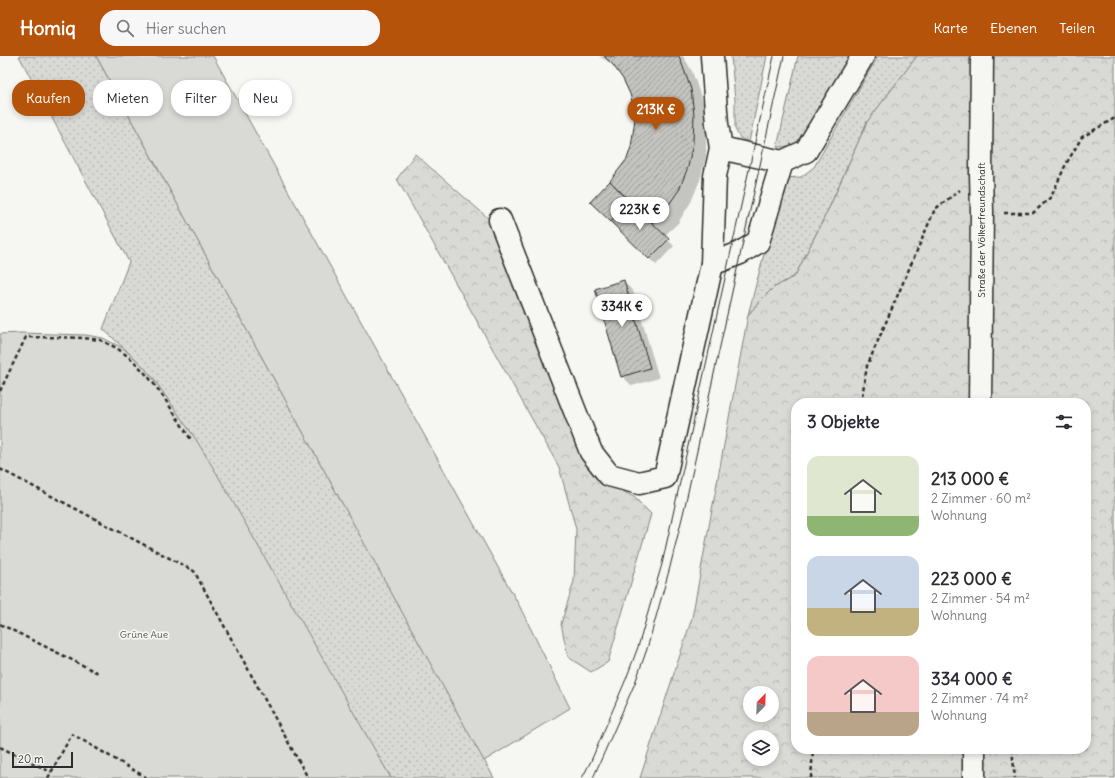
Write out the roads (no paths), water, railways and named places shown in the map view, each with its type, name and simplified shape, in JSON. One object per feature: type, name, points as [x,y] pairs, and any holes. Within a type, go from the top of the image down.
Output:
[{"type":"main road","points":[[500,220],[591,452],[609,476],[639,483],[665,477],[712,264],[715,176],[721,148],[717,124],[712,56]]},
{"type":"main road","points":[[721,148],[782,162],[806,151],[863,56]]},
{"type":"main road","name":"Straße der Völkerfreundschaft","points":[[980,398],[982,56]]},
{"type":"main road","points":[[712,264],[740,253],[758,242],[782,162]]},
{"type":"main road","points":[[974,754],[974,778]]},
{"type":"tram line","points":[[582,778],[591,761],[638,647],[662,564],[774,56]]},
{"type":"tram line","points":[[593,778],[635,683],[647,649],[670,567],[684,510],[784,56]]},
{"type":"park label","name":"Grüne Aue","points":[[144,634]]}]
